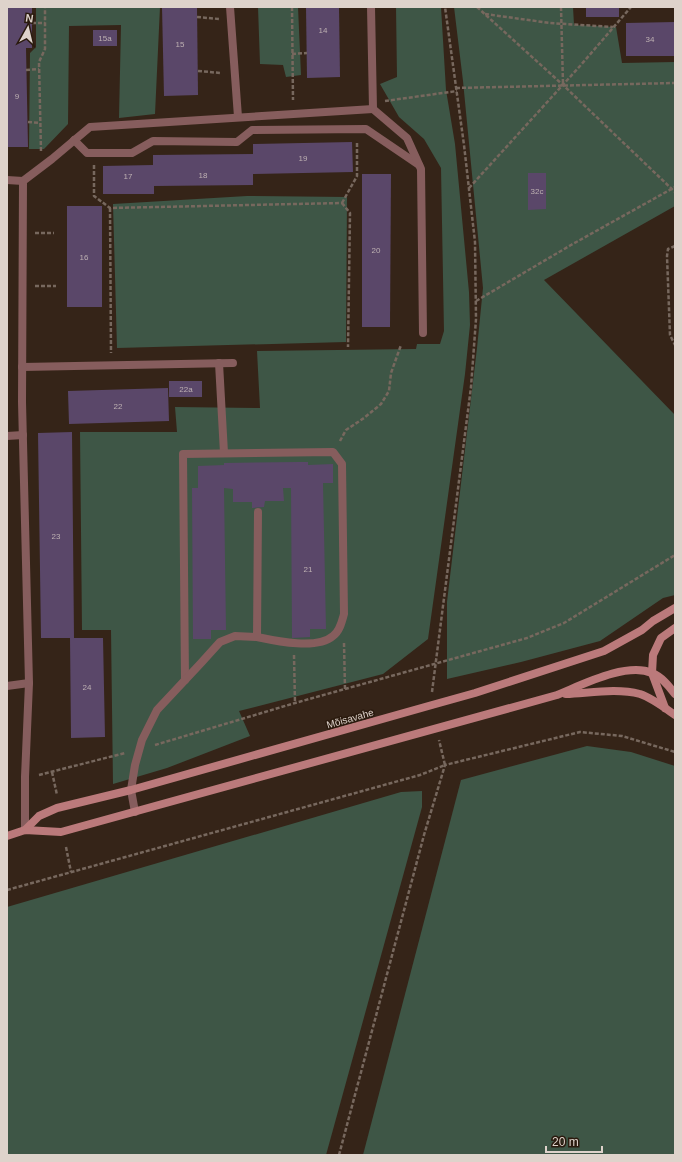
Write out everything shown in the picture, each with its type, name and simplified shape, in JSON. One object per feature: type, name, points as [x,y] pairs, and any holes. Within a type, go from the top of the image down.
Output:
[{"type":"street","points":[[230,7],[238,117]]},
{"type":"street","points":[[371,7],[373,106],[406,138],[421,169],[423,333]]},
{"type":"street","points":[[7,180],[23,181],[90,127],[292,114],[373,106]]},
{"type":"street","points":[[74,140],[87,153],[132,153],[153,141],[236,142],[252,130],[366,129],[419,165]]},
{"type":"street","points":[[23,181],[22,367],[30,683],[25,778],[25,830]]},
{"type":"street","points":[[219,363],[224,453]]},
{"type":"street","points":[[22,367],[233,363]]},
{"type":"street","points":[[7,436],[23,435]]},
{"type":"street","points":[[135,812],[131,790],[135,765],[139,750],[157,710],[185,680],[220,642],[235,636],[257,636],[293,643],[312,643],[324,641],[334,636],[341,624],[344,614],[342,464],[333,452],[183,454],[185,680]]},
{"type":"street","points":[[257,636],[258,512]]},
{"type":"street","name":"Mõisavahe","points":[[25,830],[39,816],[57,808],[131,790],[474,693],[604,651],[642,630],[675,608]]},
{"type":"street","points":[[665,708],[652,673],[653,655],[661,638],[675,628]]},
{"type":"street","name":"Mõisavahe","points":[[7,836],[25,830],[61,832],[557,695],[605,676],[630,670],[652,673]]},
{"type":"street","points":[[652,673],[664,681],[675,694]]},
{"type":"street","points":[[7,686],[30,683]]},
{"type":"street","points":[[557,695],[625,692],[642,695],[675,715]]},
{"type":"path","points":[[41,168],[39,62],[45,49],[45,7]]},
{"type":"path","points":[[292,7],[292,114]]},
{"type":"path","points":[[431,696],[471,388],[476,319],[474,242],[469,188],[445,7]]},
{"type":"path","points":[[477,7],[673,188],[675,192]]},
{"type":"path","points":[[561,7],[562,85]]},
{"type":"path","points":[[469,188],[631,7]]},
{"type":"path","points":[[485,14],[561,24],[614,27]]},
{"type":"path","points":[[197,17],[231,19]]},
{"type":"path","points":[[32,23],[45,23]]},
{"type":"path","points":[[292,54],[307,53]]},
{"type":"path","points":[[26,70],[39,70]]},
{"type":"path","points":[[198,71],[235,74]]},
{"type":"path","points":[[456,88],[675,82]]},
{"type":"path","points":[[373,106],[457,91]]},
{"type":"path","points":[[28,122],[40,123]]},
{"type":"path","points":[[342,203],[357,176],[357,129]]},
{"type":"path","points":[[94,153],[94,196],[110,208],[342,203]]},
{"type":"path","points":[[476,301],[571,245],[673,188]]},
{"type":"path","points":[[342,203],[350,213],[348,346]]},
{"type":"path","points":[[110,208],[111,365]]},
{"type":"path","points":[[22,233],[54,233]]},
{"type":"path","points":[[675,246],[668,249],[667,256],[670,335],[675,345]]},
{"type":"path","points":[[22,286],[56,286]]},
{"type":"path","points":[[333,452],[346,430],[381,404],[389,391],[391,373],[401,345]]},
{"type":"path","points":[[25,778],[139,750],[295,703],[526,638],[564,623],[675,555]]},
{"type":"path","points":[[341,624],[344,642],[345,689]]},
{"type":"path","points":[[293,643],[295,703]]},
{"type":"path","points":[[7,890],[420,775],[445,765],[580,732],[622,736],[675,752]]},
{"type":"path","points":[[339,1155],[424,835],[445,765],[440,742]]},
{"type":"path","points":[[52,772],[57,799]]},
{"type":"path","points":[[66,847],[71,872]]},
{"type":"green space","points":[[36,7],[160,7],[155,114],[119,118],[121,25],[69,26],[68,124],[44,149],[29,149],[30,53],[36,47]]},
{"type":"green space","points":[[258,7],[298,7],[301,75],[286,77],[283,65],[260,64]]},
{"type":"green space","points":[[396,7],[441,7],[446,90],[455,144],[469,292],[470,325],[465,374],[428,639],[383,674],[239,711],[250,736],[167,768],[113,784],[111,630],[82,630],[80,432],[177,432],[175,407],[260,408],[257,351],[416,349],[417,344],[440,344],[444,331],[441,168],[424,139],[399,117],[380,84],[397,77]]},
{"type":"green space","points":[[454,7],[573,7],[574,25],[616,27],[622,63],[675,62],[675,206],[544,280],[675,415],[675,595],[663,598],[600,641],[521,662],[447,679],[447,602],[483,288],[463,81]]},
{"type":"green space","points":[[247,196],[347,197],[346,342],[117,348],[113,204]]},
{"type":"green space","points":[[587,746],[631,752],[675,766],[675,1155],[363,1155],[461,780]]},
{"type":"green space","points":[[422,791],[422,807],[326,1155],[7,1155],[7,907],[401,792]]},
{"type":"building","points":[[7,7],[32,7],[32,48],[26,48],[28,147],[7,147]]},
{"type":"building","points":[[162,7],[197,7],[198,95],[164,96]]},
{"type":"building","points":[[306,7],[339,7],[340,77],[307,78]]},
{"type":"building","points":[[586,7],[619,7],[619,17],[586,17]]},
{"type":"building","points":[[675,22],[675,56],[626,56],[626,23]]},
{"type":"building","points":[[93,30],[117,30],[117,46],[93,46]]},
{"type":"building","points":[[352,142],[353,172],[253,174],[253,185],[154,186],[154,194],[103,194],[103,166],[153,165],[153,155],[253,154],[253,144]]},
{"type":"building","points":[[528,173],[546,173],[546,209],[528,210]]},
{"type":"building","points":[[362,174],[391,174],[390,327],[362,327]]},
{"type":"building","points":[[67,206],[102,206],[102,307],[67,307]]},
{"type":"building","points":[[169,381],[202,381],[202,397],[169,397]]},
{"type":"building","points":[[168,388],[169,421],[69,424],[68,391]]},
{"type":"building","points":[[72,432],[74,638],[103,638],[105,737],[71,738],[70,638],[41,638],[38,433]]},
{"type":"building","points":[[308,462],[308,465],[333,464],[333,483],[323,483],[326,629],[310,629],[310,637],[292,638],[291,488],[283,488],[284,501],[265,501],[264,507],[252,508],[252,502],[233,502],[233,489],[224,488],[226,630],[211,630],[211,639],[193,639],[192,488],[198,488],[198,466],[224,465],[224,463]]}]
